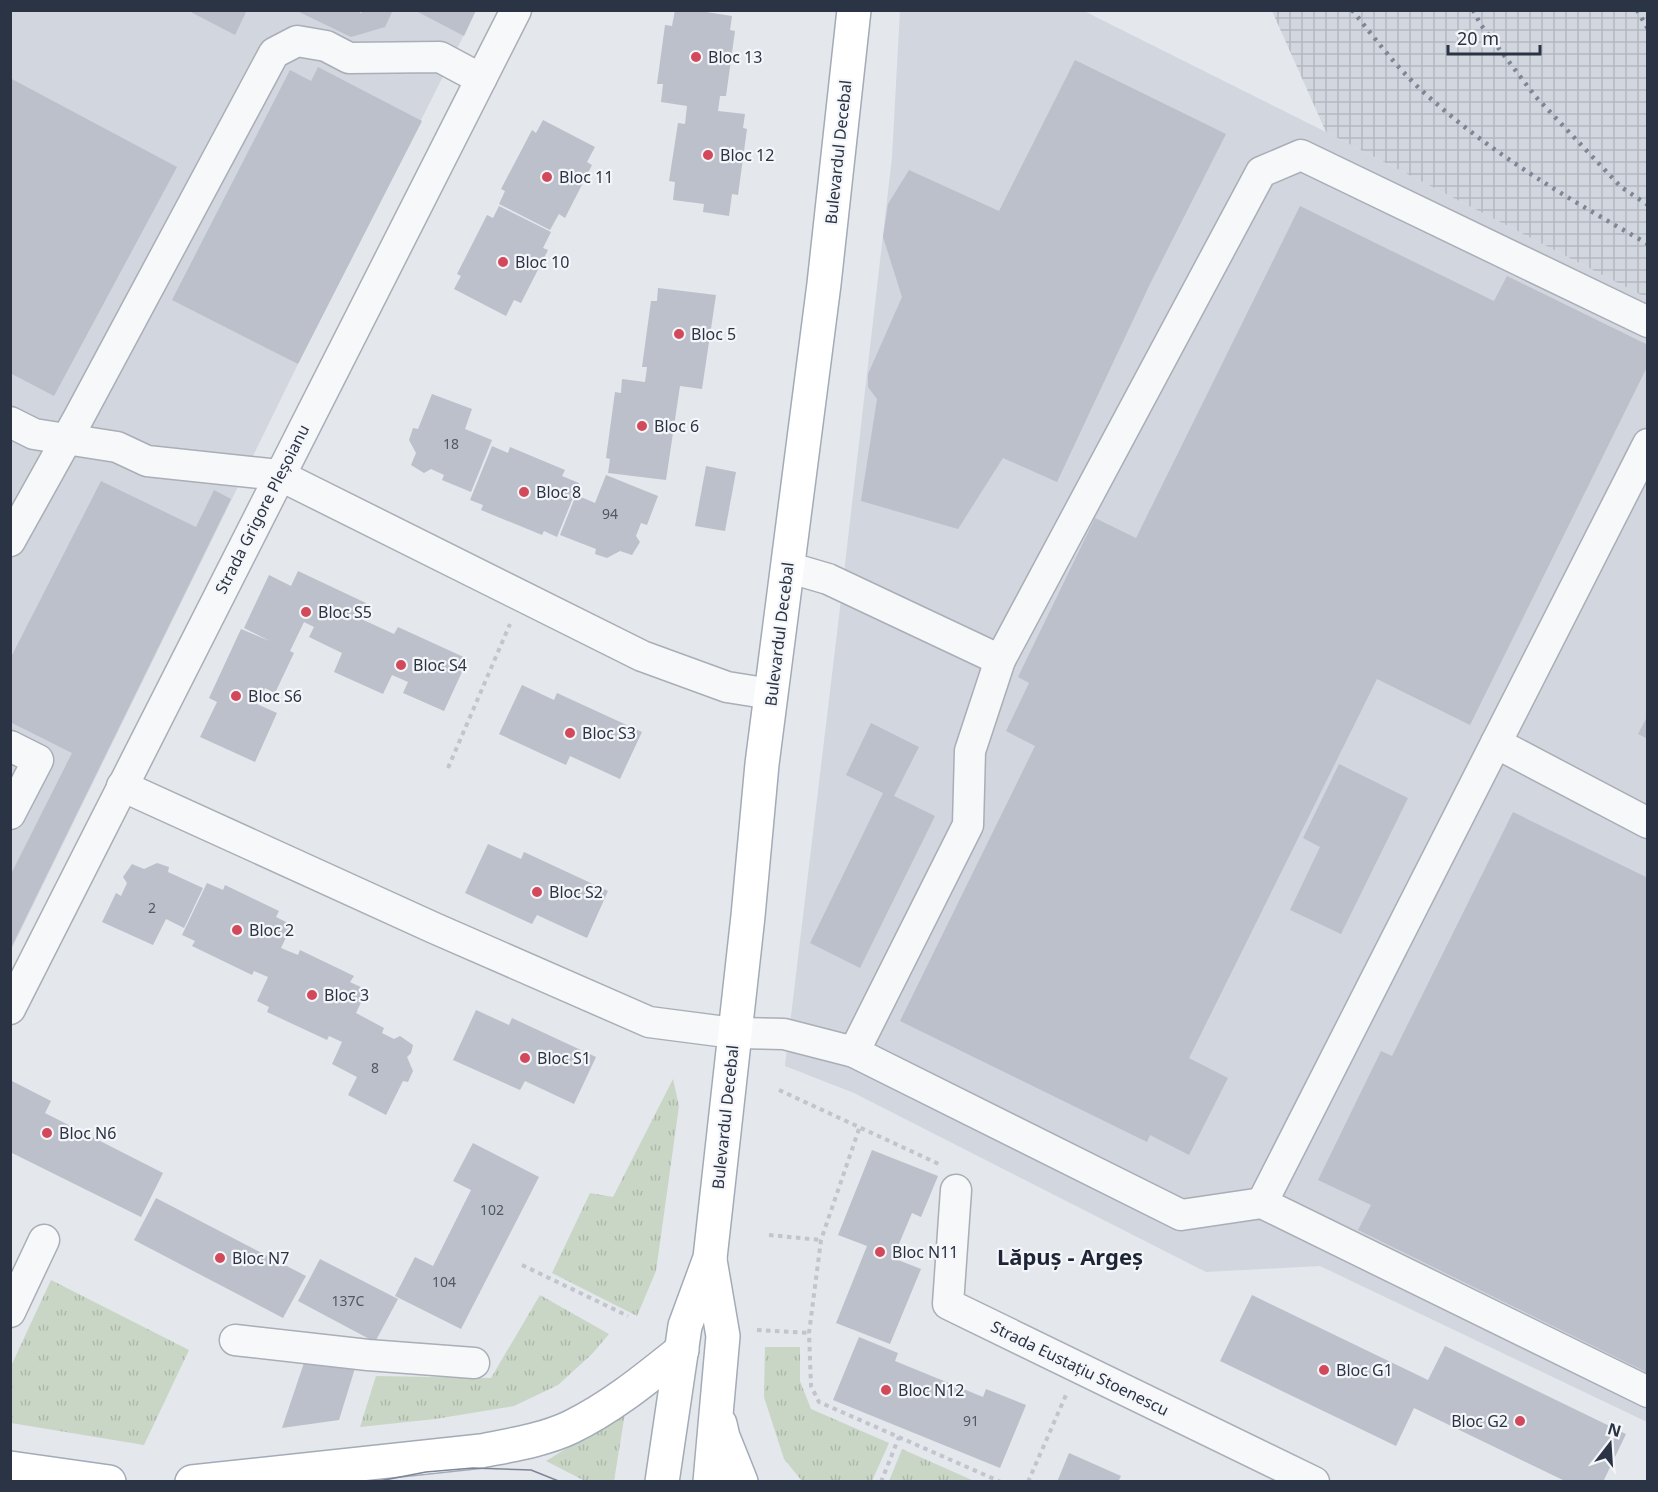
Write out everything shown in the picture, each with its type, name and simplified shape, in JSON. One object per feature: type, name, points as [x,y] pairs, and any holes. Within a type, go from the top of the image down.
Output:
[{"type":"main road","name":"Bulevardul Decebal","points":[[662,1482],[685,1326],[710,1258],[748,916],[762,764],[824,284],[854,10]]},
{"type":"main road","name":"Bulevardul Decebal","points":[[710,1258],[723,1336],[710,1482]]},
{"type":"main road","points":[[192,1482],[482,1451],[528,1441],[570,1427],[628,1392],[682,1350]]},
{"type":"main road","points":[[716,1404],[723,1437],[741,1482]]},
{"type":"main road","points":[[10,1468],[109,1482]]},
{"type":"street","name":"Strada Grigore Pleșoianu","points":[[10,1009],[516,10]]},
{"type":"street","points":[[10,541],[67,440],[274,52],[297,41],[326,46],[349,58],[440,57],[481,79]]},
{"type":"street","points":[[854,1052],[968,825],[970,751],[1000,660],[1261,172],[1301,155],[1647,322]]},
{"type":"street","points":[[10,422],[34,434],[117,447],[147,461],[279,475],[642,656],[728,687],[771,694]]},
{"type":"street","points":[[1262,1203],[1647,444]]},
{"type":"street","points":[[787,567],[828,579],[1000,660]]},
{"type":"street","points":[[1496,743],[1647,823]]},
{"type":"street","points":[[10,746],[38,760],[10,814]]},
{"type":"street","points":[[122,786],[423,923],[649,1022],[734,1033],[784,1034],[854,1052],[1181,1215],[1262,1203],[1647,1392]]},
{"type":"street","name":"Strada Eustațiu Stoenescu","points":[[956,1191],[948,1304],[1314,1482]]},
{"type":"street","points":[[10,1312],[44,1240]]},
{"type":"street","points":[[235,1340],[368,1355],[474,1363]]},
{"type":"path","points":[[448,768],[522,596]]},
{"type":"path","points":[[779,1090],[954,1171],[956,1191]]},
{"type":"path","points":[[859,1128],[821,1240],[809,1333],[812,1386],[819,1402],[1001,1482]]},
{"type":"path","points":[[769,1235],[821,1240]]},
{"type":"path","points":[[522,1265],[628,1316]]},
{"type":"path","points":[[757,1330],[809,1333]]},
{"type":"path","points":[[1028,1482],[1078,1367]]},
{"type":"path","points":[[881,1482],[899,1437]]},
{"type":"shaded area","points":[[355,10],[361,13],[362,10],[476,11],[298,364],[11,950],[11,11]]},
{"type":"shaded area","points":[[900,11],[1084,11],[1326,132],[1647,298],[1647,1422],[1320,1266],[1206,1272],[854,1093],[785,1066],[892,157]]},
{"type":"shaded area","points":[[1272,11],[1647,11],[1647,298],[1326,132]]},
{"type":"green space","points":[[673,1079],[679,1106],[656,1271],[637,1316],[552,1273],[590,1193],[613,1197]]},
{"type":"green space","points":[[51,1280],[189,1350],[144,1445],[11,1423],[11,1366]]},
{"type":"green space","points":[[540,1295],[609,1334],[592,1354],[558,1385],[514,1406],[435,1419],[360,1427],[376,1376],[491,1378]]},
{"type":"green space","points":[[765,1347],[800,1347],[800,1381],[811,1409],[889,1443],[872,1481],[802,1481],[784,1459],[764,1397]]},
{"type":"green space","points":[[626,1407],[614,1481],[585,1481],[546,1461],[585,1437]]},
{"type":"green space","points":[[902,1449],[974,1481],[889,1481]]},
{"type":"building","points":[[187,10],[247,10],[235,35]]},
{"type":"building","points":[[295,10],[355,10],[361,13],[362,10],[393,10],[385,27],[351,37]]},
{"type":"building","points":[[414,10],[476,10],[464,36]]},
{"type":"building","points":[[675,10],[693,10],[732,16],[730,30],[735,31],[726,96],[720,96],[718,111],[745,114],[743,128],[747,129],[738,195],[732,194],[729,216],[703,212],[704,204],[673,200],[675,182],[669,181],[678,123],[685,124],[687,106],[661,102],[663,84],[657,84],[665,25],[672,26]]},
{"type":"building","points":[[1075,60],[1226,134],[1150,284],[1057,482],[1003,458],[958,529],[861,501],[877,399],[868,387],[868,374],[902,297],[883,237],[888,204],[909,170],[999,211]]},
{"type":"building","points":[[318,67],[422,121],[298,364],[172,300],[290,70],[311,81]]},
{"type":"building","points":[[10,78],[177,167],[54,396],[10,373]]},
{"type":"building","name":"Bloc 11","points":[[543,120],[595,147],[587,162],[592,165],[565,218],[559,214],[550,230],[499,204],[505,191],[501,189],[532,130],[536,133]]},
{"type":"building","name":"Bloc 10","points":[[499,206],[551,232],[543,248],[548,250],[521,303],[514,300],[506,316],[454,289],[461,276],[457,274],[487,215],[493,218]]},
{"type":"building","points":[[1300,206],[1494,301],[1507,276],[1648,345],[1648,365],[1470,725],[1377,679],[1189,1058],[1228,1078],[1189,1155],[1150,1135],[1147,1142],[900,1021],[1035,746],[1006,731],[1029,683],[1018,677],[1095,518],[1136,538]]},
{"type":"building","points":[[658,288],[716,295],[702,389],[680,386],[666,480],[608,473],[610,459],[606,458],[615,392],[621,393],[622,379],[645,382],[647,367],[642,367],[651,301],[657,301]]},
{"type":"building","points":[[432,394],[472,409],[465,429],[492,440],[471,492],[442,480],[444,475],[431,469],[424,473],[411,465],[416,453],[409,440],[413,428],[418,429]]},
{"type":"building","name":"Bloc 8","points":[[492,446],[508,453],[510,447],[565,470],[562,476],[579,483],[557,537],[544,531],[542,535],[481,510],[483,505],[470,500]]},
{"type":"building","points":[[706,466],[736,472],[725,531],[695,526]]},
{"type":"building","points":[[606,475],[658,496],[647,525],[641,523],[636,536],[640,542],[632,555],[620,551],[607,558],[595,554],[596,549],[560,535],[576,495],[595,503]]},
{"type":"building","points":[[101,481],[196,527],[214,490],[231,499],[10,950],[10,876],[72,753],[10,722],[10,659]]},
{"type":"building","points":[[298,571],[366,603],[359,618],[394,634],[398,627],[468,659],[444,711],[403,693],[408,682],[392,675],[383,694],[334,672],[342,653],[309,637],[314,627],[304,622],[290,651],[294,653],[275,693],[265,688],[257,704],[277,713],[255,762],[200,737],[217,702],[209,698],[241,629],[270,641],[244,628],[269,575],[291,586]]},
{"type":"building","name":"Bloc S3","points":[[522,685],[554,700],[557,693],[642,732],[620,779],[570,756],[566,765],[499,734]]},
{"type":"building","points":[[1648,715],[1648,739],[1638,734]]},
{"type":"building","points":[[871,723],[919,747],[894,796],[935,816],[860,968],[810,943],[883,793],[846,775]]},
{"type":"building","points":[[1339,764],[1408,798],[1341,934],[1290,910],[1320,847],[1303,838]]},
{"type":"building","points":[[1513,812],[1648,878],[1648,1373],[1358,1230],[1371,1205],[1318,1180],[1381,1051],[1392,1056]]},
{"type":"building","name":"Bloc S2","points":[[488,844],[521,859],[524,852],[608,891],[587,938],[537,915],[532,924],[465,893]]},
{"type":"building","points":[[157,863],[169,867],[168,872],[203,888],[184,928],[166,919],[153,945],[102,922],[116,893],[121,896],[127,883],[123,877],[132,864],[144,869]]},
{"type":"building","points":[[207,883],[223,890],[225,885],[279,911],[276,917],[292,925],[281,948],[298,955],[300,950],[354,976],[350,982],[367,990],[356,1013],[384,1028],[382,1033],[394,1039],[400,1036],[413,1045],[407,1057],[413,1071],[408,1082],[403,1081],[386,1115],[348,1095],[357,1077],[332,1064],[342,1042],[329,1036],[327,1040],[267,1012],[269,1007],[257,1001],[268,977],[254,971],[252,975],[192,946],[195,941],[182,935]]},
{"type":"building","name":"Bloc S1","points":[[476,1010],[509,1025],[512,1018],[596,1057],[574,1104],[525,1081],[520,1090],[453,1060]]},
{"type":"building","name":"Bloc N6","points":[[12,1081],[51,1101],[45,1113],[163,1173],[141,1217],[10,1152]]},
{"type":"building","points":[[473,1143],[539,1177],[461,1329],[395,1296],[415,1257],[433,1266],[471,1190],[453,1181]]},
{"type":"building","name":"Bloc N11","points":[[872,1150],[938,1176],[921,1217],[912,1213],[893,1258],[921,1269],[890,1344],[836,1323],[867,1246],[838,1235]]},
{"type":"building","name":"Bloc N7","points":[[156,1198],[306,1276],[283,1318],[134,1240]]},
{"type":"building","points":[[320,1259],[398,1299],[375,1342],[298,1301]]},
{"type":"building","points":[[1252,1295],[1428,1380],[1445,1346],[1626,1434],[1603,1482],[1567,1482],[1414,1408],[1396,1446],[1220,1361]]},
{"type":"building","points":[[859,1337],[898,1353],[895,1361],[983,1397],[986,1389],[1026,1405],[1000,1468],[833,1400]]},
{"type":"building","points":[[308,1351],[356,1365],[339,1420],[282,1428]]},
{"type":"building","points":[[1069,1453],[1121,1476],[1118,1482],[1057,1482]]},
{"type":"tram line","points":[[374,1482],[426,1472],[473,1468],[531,1470],[561,1482]]},
{"type":"railway","points":[[1352,10],[1409,78],[1471,132],[1558,191],[1648,244]]},
{"type":"railway","points":[[1473,10],[1481,25],[1535,96],[1621,187],[1648,205]]},
{"type":"railway","points":[[1637,10],[1648,29]]},
{"type":"place","name":"Bloc 13","points":[[696,57]]},
{"type":"place","name":"Bloc 12","points":[[708,155]]},
{"type":"place","name":"Bloc 11","points":[[547,177]]},
{"type":"place","name":"Bloc 10","points":[[503,262]]},
{"type":"place","name":"Bloc 5","points":[[679,334]]},
{"type":"place","name":"Bloc 6","points":[[642,426]]},
{"type":"place","name":"Bloc 8","points":[[524,492]]},
{"type":"place","name":"Bloc S5","points":[[306,612]]},
{"type":"place","name":"Bloc S4","points":[[401,665]]},
{"type":"place","name":"Bloc S6","points":[[236,696]]},
{"type":"place","name":"Bloc S3","points":[[570,733]]},
{"type":"place","name":"Bloc S2","points":[[537,892]]},
{"type":"place","name":"Bloc 2","points":[[237,930]]},
{"type":"place","name":"Bloc 3","points":[[312,995]]},
{"type":"place","name":"Bloc S1","points":[[525,1058]]},
{"type":"place","name":"Bloc N6","points":[[47,1133]]},
{"type":"place","name":"Bloc N11","points":[[880,1252]]},
{"type":"place","name":"Bloc N7","points":[[220,1258]]},
{"type":"place","name":"Bloc G1","points":[[1324,1370]]},
{"type":"place","name":"Bloc N12","points":[[886,1390]]},
{"type":"place","name":"Bloc G2","points":[[1520,1421]]},
{"type":"district","name":"Lăpuș - Argeș","points":[[1070,1256]]}]
